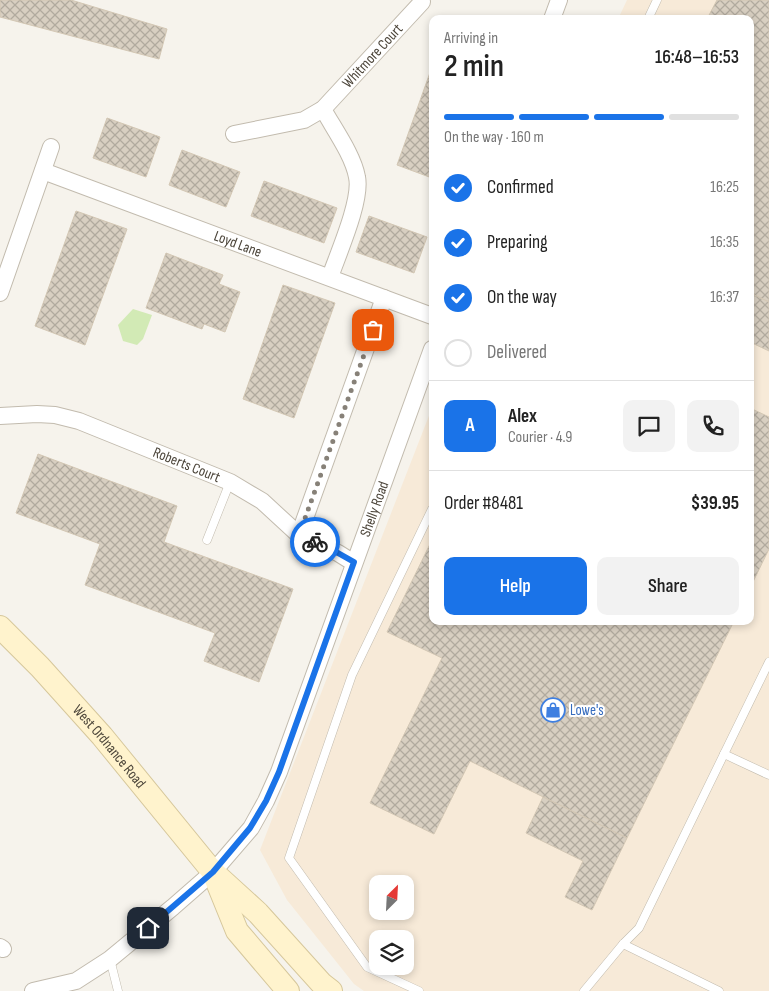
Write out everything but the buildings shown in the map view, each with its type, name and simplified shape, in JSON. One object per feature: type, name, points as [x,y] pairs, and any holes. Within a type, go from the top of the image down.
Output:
[{"type":"main road","name":"West Ordnance Road","points":[[0,627],[40,667],[102,736],[213,872],[258,913],[322,984],[331,991]]},
{"type":"main road","name":"West Ordnance Road","points":[[213,872],[237,931],[288,991]]},
{"type":"street","points":[[553,15],[558,0]]},
{"type":"street","name":"Whitmore Court","points":[[234,134],[304,120],[323,109],[422,2]]},
{"type":"street","points":[[323,109],[353,163],[358,179],[352,211],[330,277]]},
{"type":"street","points":[[0,293],[51,147]]},
{"type":"street","name":"Loyd Lane","points":[[43,171],[429,315]]},
{"type":"street","points":[[299,535],[384,298]]},
{"type":"street","name":"Shelly Road","points":[[33,991],[76,981],[110,959],[213,872],[250,828],[266,801],[279,772],[429,357]]},
{"type":"street","name":"Roberts Court","points":[[0,416],[37,414],[55,415],[79,420],[230,482],[262,501],[299,535],[354,562]]},
{"type":"lane","points":[[650,15],[657,0]]},
{"type":"lane","points":[[207,540],[230,482]]},
{"type":"lane","points":[[419,991],[366,967],[289,858],[352,675],[429,515]]},
{"type":"lane","points":[[584,991],[623,944],[639,928],[769,662]]},
{"type":"lane","points":[[724,754],[769,775]]},
{"type":"lane","points":[[623,944],[719,991]]},
{"type":"lane","points":[[110,959],[118,991]]},
{"type":"shaded area","points":[[627,0],[769,0],[769,991],[364,991],[354,984],[287,900],[260,850],[429,416],[429,625],[754,625],[754,15],[620,15]]},
{"type":"green space","points":[[133,309],[152,315],[143,339],[137,345],[123,341],[118,325]]},
{"type":"way so far","points":[[315,542],[299,535],[373,330]]},
{"type":"place","name":"Lowe's","points":[[553,710]]},
{"type":"route","points":[[148,928],[213,872],[250,828],[266,801],[279,772],[354,562],[315,542]]}]
